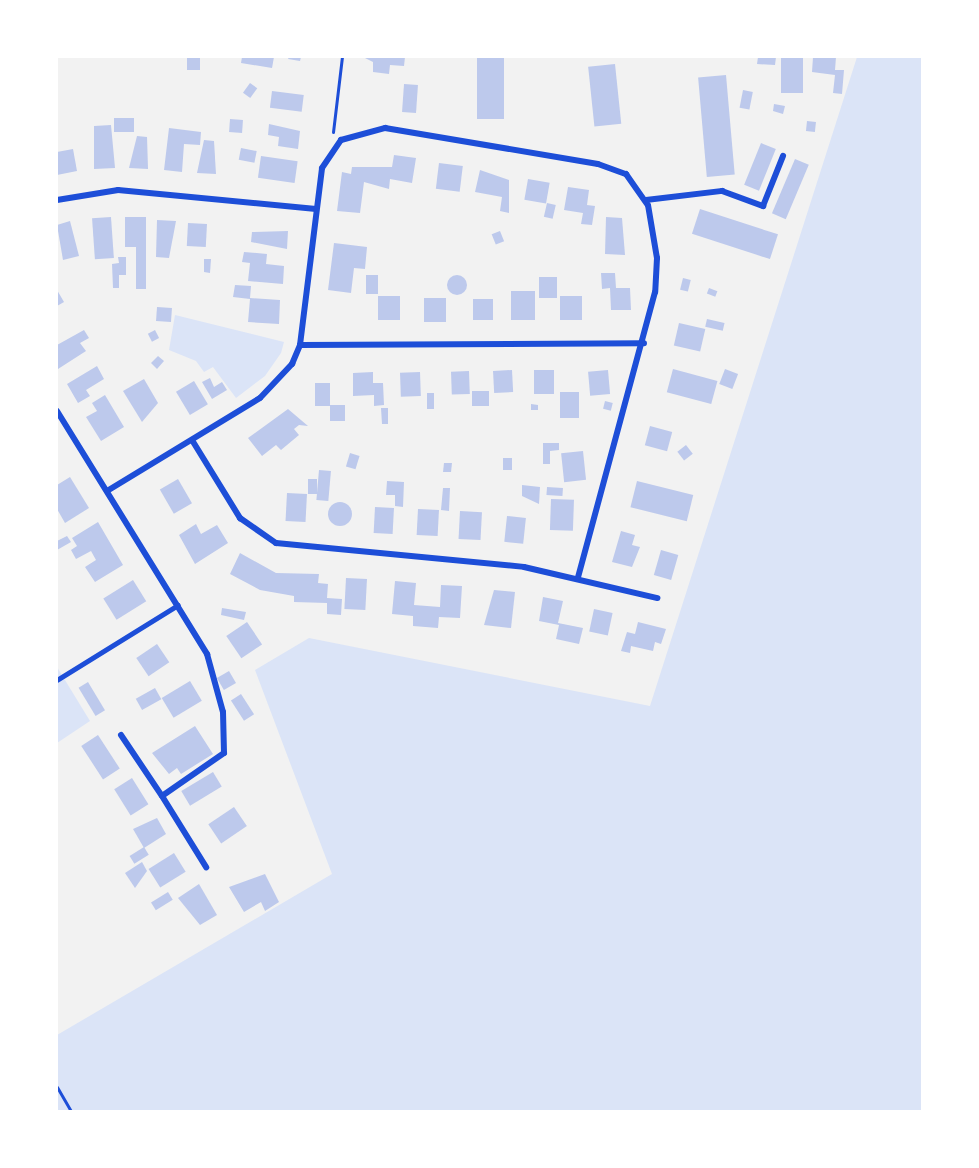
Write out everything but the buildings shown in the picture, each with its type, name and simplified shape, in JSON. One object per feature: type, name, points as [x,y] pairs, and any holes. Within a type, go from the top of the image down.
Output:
[{"type":"street","points":[[107,491],[260,398],[283,377],[300,345],[316,209],[330,152],[355,132],[385,128],[598,164],[626,174],[646,200],[652,228],[655,292],[644,343],[579,577]]},
{"type":"street","points":[[646,200],[722,191],[763,206],[783,156]]},
{"type":"street","points":[[57,200],[118,190],[316,209]]},
{"type":"street","points":[[300,345],[644,343]]},
{"type":"street","points":[[57,411],[207,654],[226,744],[216,760],[162,796]]},
{"type":"street","points":[[192,440],[240,519],[276,543],[524,567],[579,577],[657,598]]},
{"type":"street","points":[[121,735],[206,867]]},
{"type":"lane","points":[[57,680],[178,605]]},
{"type":"path","points":[[330,152],[342,57]]},
{"type":"path","points":[[57,1088],[71,1111]]},
{"type":"shaded area","points":[[857,57],[922,57],[922,1111],[57,1111],[57,1035],[332,874],[255,670],[309,638],[650,706]]},
{"type":"shaded area","points":[[175,315],[284,342],[281,353],[265,376],[236,398],[213,367],[204,372],[196,361],[169,350]]},
{"type":"shaded area","points":[[57,667],[90,721],[57,743]]}]
